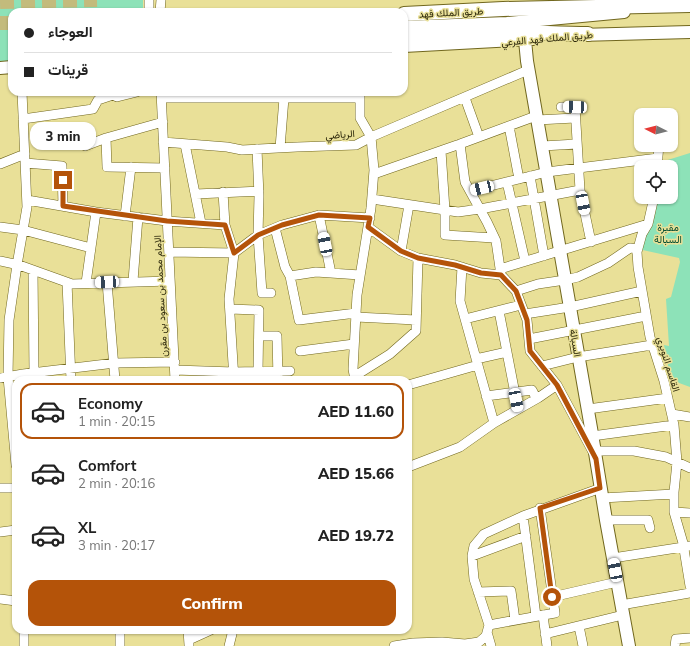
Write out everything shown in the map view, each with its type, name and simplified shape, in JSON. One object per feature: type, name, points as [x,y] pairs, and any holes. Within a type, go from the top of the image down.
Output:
[{"type":"highway","name":"طريق الملك فهد","points":[[408,14],[503,9],[662,7],[690,5]]},
{"type":"highway","points":[[408,36],[478,32],[588,34]]},
{"type":"main road","points":[[408,27],[528,21],[662,7]]},
{"type":"main road","name":"طريق الملك فهد الفرعي","points":[[408,46],[525,40],[588,34],[690,32]]},
{"type":"main road","name":"السبالة","points":[[525,40],[528,70],[629,646]]},
{"type":"street","name":"الرياضي","points":[[163,142],[227,147],[242,150],[356,145],[370,137],[528,70]]},
{"type":"street","points":[[12,436],[4,378],[5,326],[27,206],[22,96]]},
{"type":"street","points":[[23,119],[93,109],[98,100],[110,96]]},
{"type":"street","name":"الإمام محمد بن سعود بن مقرن","points":[[161,96],[175,376]]},
{"type":"street","points":[[202,96],[284,98],[335,96]]},
{"type":"street","points":[[355,376],[353,369],[357,295],[369,223],[374,174],[370,137],[360,118],[360,96]]},
{"type":"street","points":[[280,148],[284,98]]},
{"type":"street","points":[[465,98],[479,137]]},
{"type":"street","points":[[562,107],[575,107],[580,190],[591,242]]},
{"type":"street","points":[[374,174],[509,126],[537,118],[575,118]]},
{"type":"street","points":[[85,146],[106,138],[163,122]]},
{"type":"street","points":[[509,126],[519,179]]},
{"type":"street","points":[[106,138],[107,167],[165,168]]},
{"type":"street","points":[[185,144],[201,223]]},
{"type":"street","points":[[460,144],[465,182],[494,238],[501,272],[516,291],[523,309],[527,320],[530,338],[530,351],[557,385],[595,455],[634,451],[666,457],[690,468]]},
{"type":"street","points":[[542,146],[577,144]]},
{"type":"street","points":[[258,149],[258,235],[262,292],[271,293]]},
{"type":"street","points":[[441,151],[445,235],[494,238]]},
{"type":"street","points":[[0,164],[25,159],[62,166],[63,206]]},
{"type":"street","points":[[470,191],[547,172],[634,164]]},
{"type":"street","points":[[125,216],[131,167]]},
{"type":"street","points":[[530,176],[544,256]]},
{"type":"street","points":[[508,182],[525,261]]},
{"type":"street","points":[[372,199],[458,212],[580,190]]},
{"type":"street","points":[[196,194],[259,191]]},
{"type":"street","points":[[223,192],[225,225],[234,253],[229,299],[234,376]]},
{"type":"street","points":[[27,200],[125,216],[167,221],[225,225]]},
{"type":"street","name":"القاسم النويري","points":[[652,204],[648,224],[642,234],[638,249],[638,267],[652,345],[664,381],[674,425],[677,462],[674,512],[687,546],[690,586]]},
{"type":"street","points":[[401,251],[409,205]]},
{"type":"street","points":[[86,283],[96,212]]},
{"type":"street","points":[[169,252],[234,253],[258,235],[274,228],[319,215],[369,223],[401,251],[418,258],[462,267],[481,273],[501,272],[525,261],[648,224]]},
{"type":"street","points":[[319,215],[330,273]]},
{"type":"street","points":[[133,281],[138,217]]},
{"type":"street","points":[[0,227],[23,230],[91,248]]},
{"type":"street","points":[[274,228],[285,267],[290,276],[299,320],[356,315],[416,320]]},
{"type":"street","points":[[516,291],[538,284],[565,280],[588,273],[608,263],[630,248],[638,249]]},
{"type":"street","points":[[358,376],[390,354],[416,331],[418,258]]},
{"type":"street","points":[[0,261],[34,270],[72,284],[170,281]]},
{"type":"street","points":[[462,267],[460,301],[494,423]]},
{"type":"street","points":[[34,270],[34,373]]},
{"type":"street","points":[[290,276],[316,272],[360,276]]},
{"type":"street","points":[[67,282],[71,376]]},
{"type":"street","points":[[107,282],[116,376]]},
{"type":"street","points":[[465,319],[499,310],[570,307],[642,291]]},
{"type":"street","points":[[230,309],[259,310],[258,372]]},
{"type":"street","points":[[499,310],[518,409]]},
{"type":"street","points":[[530,338],[646,316]]},
{"type":"street","points":[[259,336],[277,336],[278,376]]},
{"type":"street","points":[[300,350],[354,344]]},
{"type":"street","points":[[542,366],[578,357],[652,345]]},
{"type":"street","points":[[412,384],[507,352]]},
{"type":"street","points":[[16,376],[115,363],[175,366],[234,376],[258,372],[278,376],[290,371]]},
{"type":"street","points":[[412,465],[460,447],[494,423],[557,385]]},
{"type":"street","points":[[486,396],[532,390],[536,398]]},
{"type":"street","points":[[588,409],[668,398]]},
{"type":"street","points":[[672,414],[690,417]]},
{"type":"street","points":[[592,436],[674,425]]},
{"type":"street","points":[[0,488],[12,488]]},
{"type":"street","points":[[491,646],[488,629],[474,579],[472,556],[474,546],[484,534],[540,508],[601,493],[674,494]]},
{"type":"street","points":[[488,629],[515,620],[554,613],[540,508]]},
{"type":"street","points":[[674,512],[690,513]]},
{"type":"street","points":[[523,516],[540,616],[546,634],[547,646]]},
{"type":"street","points":[[606,520],[648,520],[650,528]]},
{"type":"street","points":[[0,532],[12,530]]},
{"type":"street","points":[[472,556],[526,536]]},
{"type":"street","points":[[613,558],[687,546]]},
{"type":"street","points":[[552,597],[617,582]]},
{"type":"street","points":[[478,592],[511,591],[515,620]]},
{"type":"street","points":[[546,634],[580,626],[622,610],[690,593]]},
{"type":"street","points":[[0,600],[12,602]]},
{"type":"street","points":[[580,626],[583,646]]},
{"type":"street","points":[[394,646],[413,643],[442,642],[465,644],[479,642],[486,636],[488,629]]},
{"type":"street","points":[[24,634],[24,646]]},
{"type":"street","points":[[120,634],[120,646]]},
{"type":"street","points":[[188,634],[189,644],[205,634]]},
{"type":"street","points":[[229,646],[231,634]]},
{"type":"street","points":[[675,646],[674,641],[676,639],[690,638]]},
{"type":"green space","points":[[0,0],[143,0],[143,8],[8,8],[8,61],[0,61]]},
{"type":"green space","name":"مقبرة السبالة","points":[[690,153],[690,387],[671,380],[664,345],[669,346],[666,299],[671,297],[680,262],[679,258],[638,249],[652,204],[678,204],[678,160],[668,160]]},
{"type":"tunnel","points":[[0,2],[97,0]]},
{"type":"tunnel","points":[[0,23],[8,23]]},
{"type":"route","points":[[63,180],[63,206],[96,212],[167,221],[225,225],[234,253],[258,235],[282,225],[319,215],[370,218],[368,227],[401,251],[418,258],[455,265],[481,273],[501,275],[516,291],[527,320],[530,338],[530,351],[557,385],[596,459],[600,488],[540,508],[552,597]]}]
